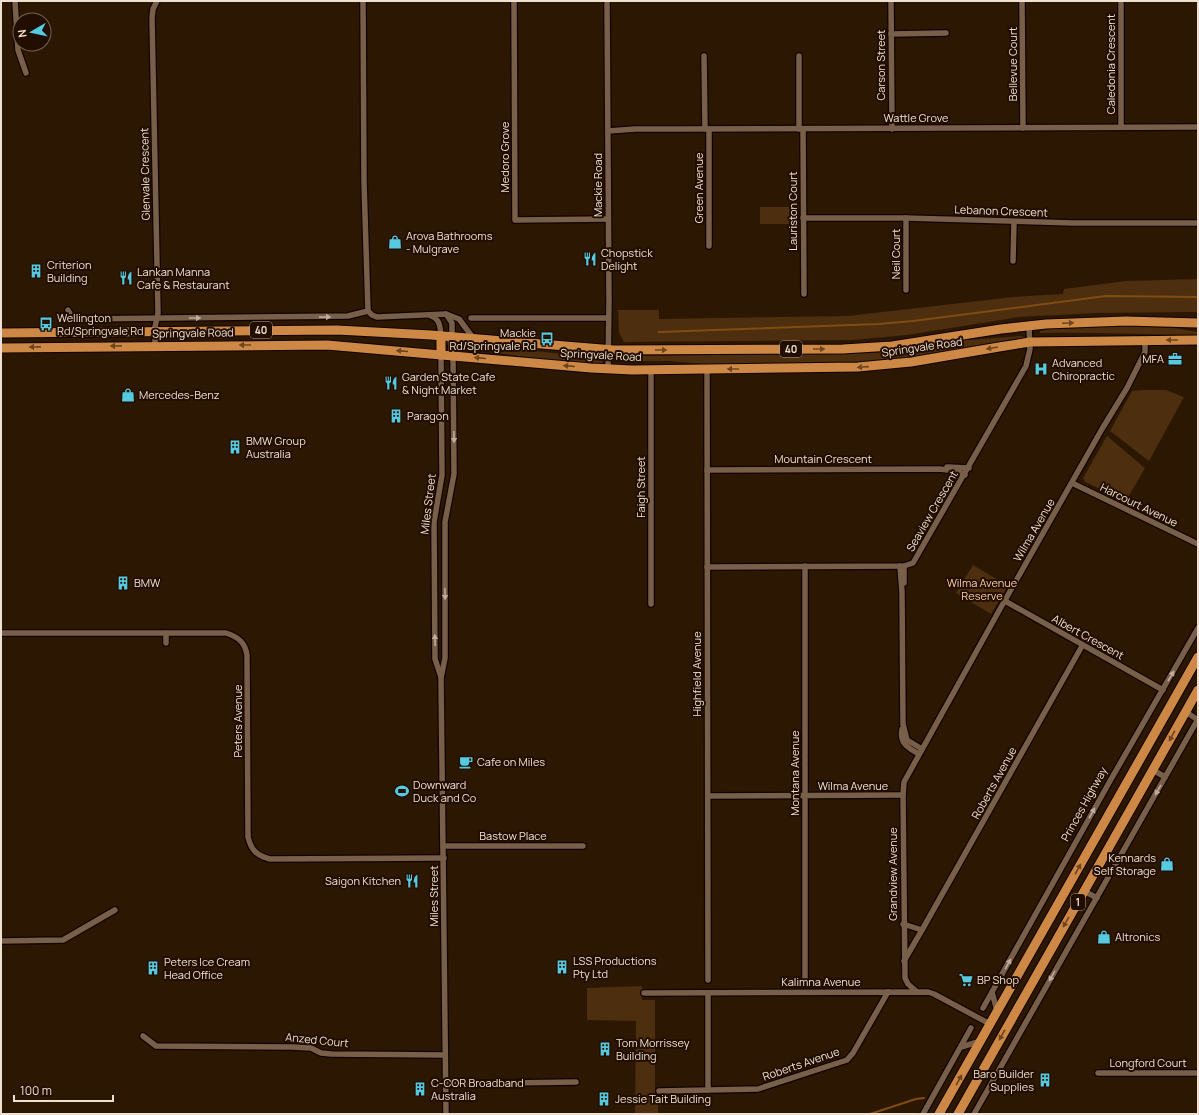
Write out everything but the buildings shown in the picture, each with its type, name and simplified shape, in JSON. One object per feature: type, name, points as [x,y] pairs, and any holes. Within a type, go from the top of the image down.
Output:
[{"type":"highway","name":"Springvale Road","points":[[1,333],[331,330],[474,338],[608,350],[858,349],[899,345],[1029,326],[1105,321],[1198,323]]},
{"type":"highway","points":[[441,336],[441,355]]},
{"type":"highway","points":[[452,337],[452,356]]},
{"type":"highway","name":"Springvale Road","points":[[1,348],[327,345],[608,369],[651,370],[838,368],[911,362],[1030,342],[1198,340]]},
{"type":"highway","name":"1","points":[[939,1114],[1198,657]]},
{"type":"highway","name":"1","points":[[958,1114],[1198,690]]},
{"type":"highway","points":[[997,1012],[1011,1020]]},
{"type":"street","points":[[15,1],[18,50],[26,73]]},
{"type":"street","name":"Glenvale Crescent","points":[[155,346],[156,318],[158,313],[152,18],[156,1]]},
{"type":"street","points":[[363,1],[364,182],[368,311],[377,317],[446,314],[459,319],[474,338]]},
{"type":"street","name":"Medoro Grove","points":[[514,1],[515,220],[608,219]]},
{"type":"street","name":"Mackie Road","points":[[607,1],[608,369]]},
{"type":"street","name":"Carson Street","points":[[891,1],[892,128]]},
{"type":"street","name":"Bellevue Court","points":[[1022,1],[1023,128]]},
{"type":"street","name":"Caledonia Crescent","points":[[1121,1],[1121,127]]},
{"type":"street","points":[[891,34],[946,33]]},
{"type":"street","name":"Green Avenue","points":[[704,56],[709,246]]},
{"type":"street","name":"Lauriston Court","points":[[799,56],[804,294]]},
{"type":"street","name":"Wattle Grove","points":[[608,129],[1198,127]]},
{"type":"street","name":"Lebanon Crescent","points":[[803,218],[906,218],[1073,223],[1198,223]]},
{"type":"street","name":"Neil Court","points":[[906,218],[906,290]]},
{"type":"street","points":[[1014,222],[1014,261]]},
{"type":"street","name":"Springvale Road","points":[[68,310],[69,314],[74,318],[79,319],[348,316],[368,311]]},
{"type":"street","points":[[446,314],[452,324],[452,337]]},
{"type":"street","points":[[429,315],[437,319],[440,323],[441,336]]},
{"type":"street","points":[[471,318],[608,318]]},
{"type":"street","name":"Seaview Crescent","points":[[902,566],[911,565],[917,558],[1026,366],[1029,357],[1029,326]]},
{"type":"street","name":"Wilma Avenue","points":[[922,748],[1138,368],[1145,352],[1145,340]]},
{"type":"street","name":"Miles Street","points":[[441,355],[442,475],[434,522],[435,659],[441,678]]},
{"type":"street","name":"Miles Street","points":[[446,1114],[441,678],[445,658],[445,522],[454,474],[452,356]]},
{"type":"street","name":"Highfield Avenue","points":[[707,369],[708,980]]},
{"type":"street","name":"Faigh Street","points":[[651,370],[651,604]]},
{"type":"street","points":[[441,404],[453,404]]},
{"type":"street","name":"Mountain Crescent","points":[[939,469],[947,467],[969,468]]},
{"type":"street","name":"Mountain Crescent","points":[[707,470],[939,469],[957,471],[965,474]]},
{"type":"street","name":"Harcourt Avenue","points":[[1072,483],[1198,544]]},
{"type":"street","points":[[434,522],[445,522]]},
{"type":"street","name":"Montana Avenue","points":[[805,566],[805,980]]},
{"type":"street","points":[[707,567],[902,566],[903,724],[901,733],[902,741],[906,746],[919,754]]},
{"type":"street","points":[[434,568],[444,567]]},
{"type":"street","name":"Albert Crescent","points":[[1005,601],[1082,646],[1163,690]]},
{"type":"street","points":[[434,617],[445,617]]},
{"type":"street","name":"Princes Highway","points":[[983,1008],[1198,628]]},
{"type":"street","name":"Peters Avenue","points":[[1,632],[226,633],[240,640],[246,647],[247,655],[248,836],[250,845],[254,852],[262,857],[270,859],[444,858]]},
{"type":"street","points":[[166,633],[166,643]]},
{"type":"street","name":"Roberts Avenue","points":[[904,965],[922,930],[1082,646]]},
{"type":"street","points":[[974,1114],[1198,719],[1186,712]]},
{"type":"street","points":[[903,724],[907,740],[922,748]]},
{"type":"street","name":"Grandview Avenue","points":[[917,992],[906,981],[904,965],[903,795],[904,782],[922,748]]},
{"type":"street","points":[[1153,770],[1165,777]]},
{"type":"street","name":"Wilma Avenue","points":[[708,796],[903,795]]},
{"type":"street","name":"Bastow Place","points":[[443,846],[583,846]]},
{"type":"street","points":[[1084,891],[1097,898]]},
{"type":"street","points":[[1,941],[63,940],[115,910]]},
{"type":"street","points":[[903,924],[922,930]]},
{"type":"street","name":"Roberts Avenue","points":[[659,1091],[753,1090],[764,1088],[847,1060],[853,1053],[888,992]]},
{"type":"street","name":"Kalimna Avenue","points":[[644,993],[928,992],[990,1024]]},
{"type":"street","points":[[992,992],[997,1012]]},
{"type":"street","points":[[708,993],[708,1090]]},
{"type":"street","points":[[1011,1020],[1023,1027]]},
{"type":"street","points":[[923,1114],[971,1028]]},
{"type":"street","name":"Anzed Court","points":[[143,1036],[156,1046],[292,1047],[311,1048],[321,1053],[331,1054],[445,1055]]},
{"type":"street","points":[[961,1047],[980,1041]]},
{"type":"street","name":"Longford Court","points":[[1098,1073],[1198,1073]]},
{"type":"street","points":[[446,1084],[576,1082]]},
{"type":"green space","points":[[760,207],[796,207],[796,224],[760,224]]},
{"type":"green space","points":[[1198,279],[1198,312],[1095,313],[1019,317],[907,335],[853,340],[624,342],[619,333],[618,310],[659,310],[659,319],[848,316],[1013,297],[1063,294],[1064,289],[1126,281]]},
{"type":"green space","points":[[1124,326],[1174,328],[1198,332],[1198,335],[1040,333],[1040,331],[1051,329]]},
{"type":"green space","points":[[1020,336],[1025,338],[923,357],[861,364],[703,364],[668,361],[630,361],[617,358],[617,356],[874,353],[905,350],[955,341]]},
{"type":"green space","points":[[464,344],[591,357],[603,361],[602,364],[549,360],[463,348]]},
{"type":"green space","points":[[1166,390],[1184,397],[1149,461],[1110,431],[1132,391]]},
{"type":"green space","points":[[1107,436],[1145,468],[1126,501],[1085,482],[1083,478]]},
{"type":"green space","name":"Wilma Avenue Reserve","points":[[973,565],[1008,586],[991,614],[956,593]]},
{"type":"green space","points":[[642,986],[642,1000],[655,1000],[655,1098],[658,1099],[658,1114],[635,1114],[636,1021],[587,1020],[587,988]]},
{"type":"waterway","points":[[659,332],[878,324],[913,321],[1106,296],[1198,297]]},
{"type":"waterway","points":[[870,1114],[916,1099],[924,1098]]},
{"type":"place","name":"Arova Bathrooms - Mulgrave","points":[[395,242]]},
{"type":"place","name":"Chopstick Delight","points":[[590,259]]},
{"type":"place","name":"Criterion Building","points":[[36,271]]},
{"type":"place","name":"Lankan Manna Cafe & Restaurant","points":[[126,278]]},
{"type":"place","name":"Wellington Rd/Springvale Rd","points":[[46,324]]},
{"type":"place","name":"Mackie Rd/Springvale Rd","points":[[547,339]]},
{"type":"place","name":"MFA","points":[[1175,359]]},
{"type":"place","name":"Advanced Chiropractic","points":[[1041,369]]},
{"type":"place","name":"Garden State Cafe & Night Market","points":[[391,383]]},
{"type":"place","name":"Mercedes-Benz","points":[[128,395]]},
{"type":"place","name":"Paragon","points":[[396,416]]},
{"type":"place","name":"BMW Group Australia","points":[[235,447]]},
{"type":"place","name":"BMW","points":[[123,583]]},
{"type":"place","name":"Cafe on Miles","points":[[466,762]]},
{"type":"place","name":"Downward Duck and Co","points":[[402,791]]},
{"type":"place","name":"Kennards Self Storage","points":[[1167,864]]},
{"type":"place","name":"Saigon Kitchen","points":[[412,881]]},
{"type":"place","name":"Altronics","points":[[1104,937]]},
{"type":"place","name":"LSS Productions Pty Ltd","points":[[562,967]]},
{"type":"place","name":"Peters Ice Cream Head Office","points":[[153,968]]},
{"type":"place","name":"BP Shop","points":[[966,980]]},
{"type":"place","name":"Tom Morrissey Building","points":[[605,1049]]},
{"type":"place","name":"Baro Builder Supplies","points":[[1045,1080]]},
{"type":"place","name":"C-COR Broadband Australia","points":[[420,1089]]},
{"type":"place","name":"Jessie Tait Building","points":[[604,1099]]}]
